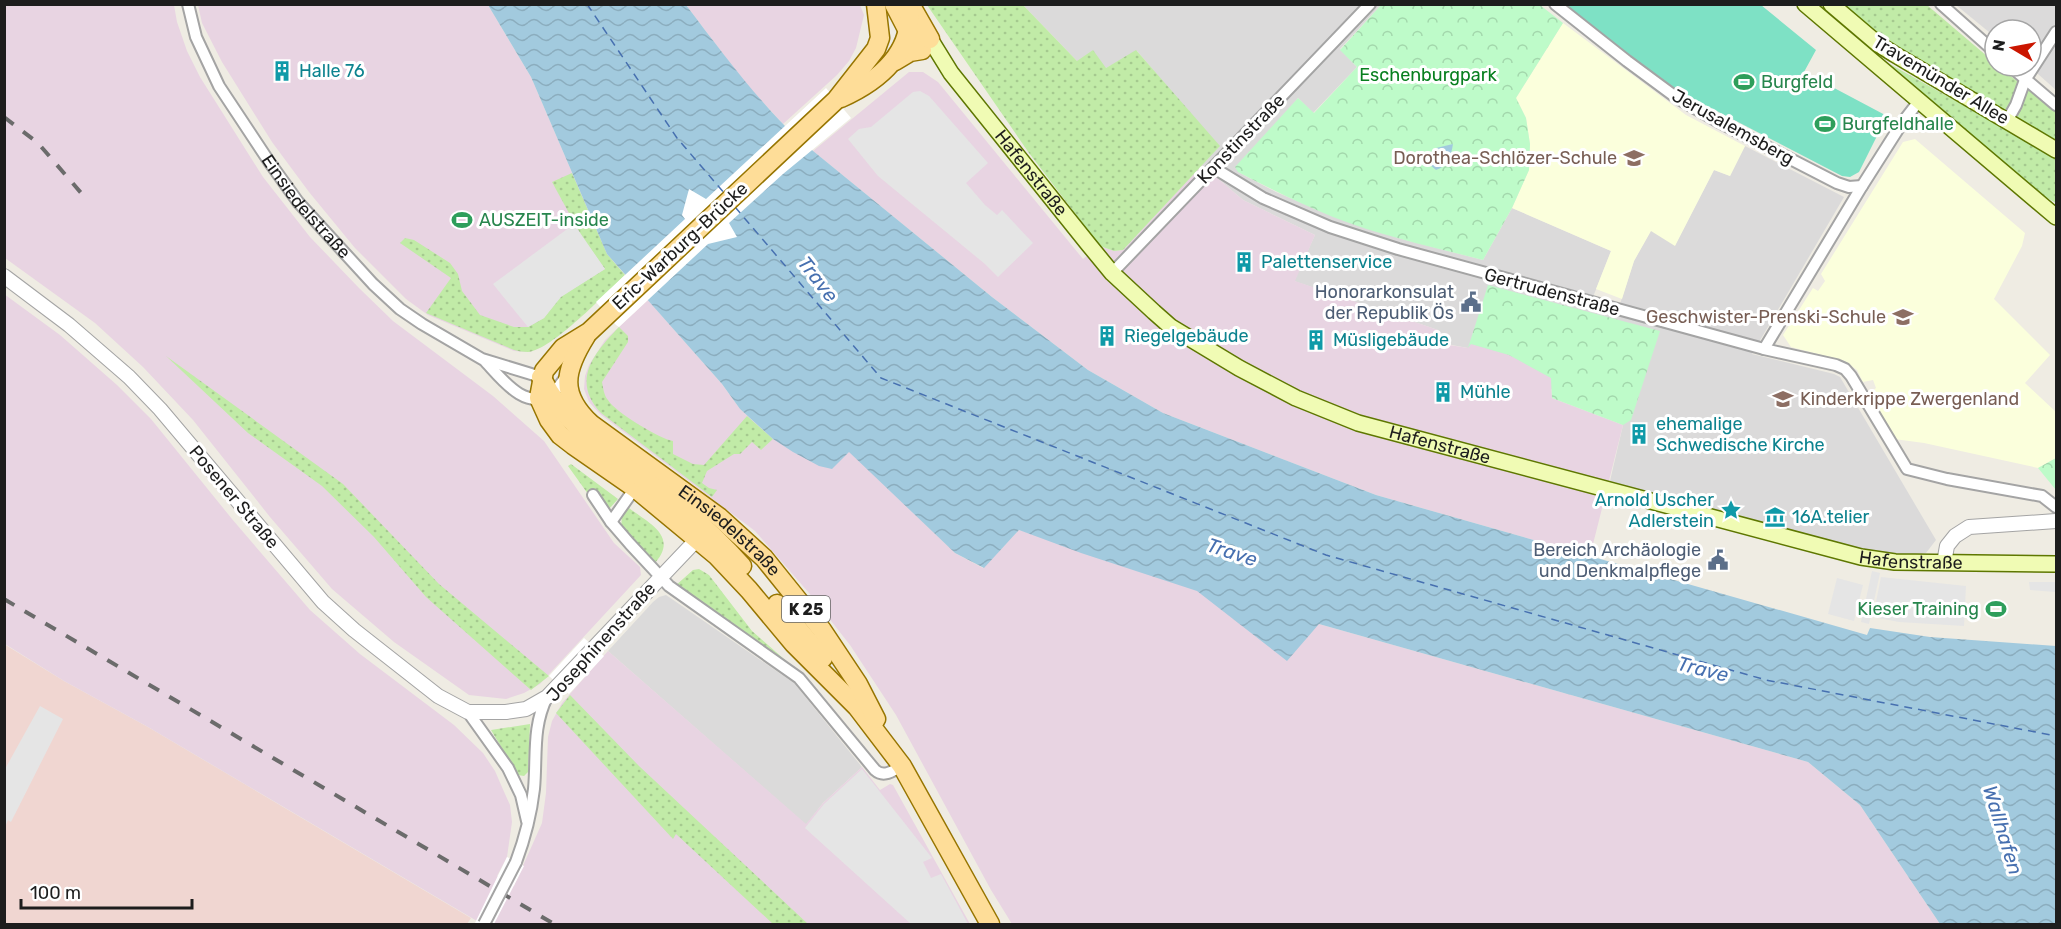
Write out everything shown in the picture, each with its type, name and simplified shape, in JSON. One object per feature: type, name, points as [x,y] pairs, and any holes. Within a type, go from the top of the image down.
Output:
[{"type":"main road","points":[[876,4],[880,38]]},
{"type":"main road","name":"Hafenstraße","points":[[894,4],[908,31],[926,45],[951,73],[1112,273],[1171,327],[1239,368],[1296,398],[1358,423],[1861,558],[1895,562],[2056,564]]},
{"type":"main road","name":"Eric-Warburg-Brücke","points":[[836,100],[873,81],[891,64],[904,46],[910,17],[909,4]]},
{"type":"main road","name":"Hafenstraße","points":[[909,4],[926,45]]},
{"type":"main road","name":"Travemünder Allee","points":[[1805,4],[2056,218]]},
{"type":"main road","name":"Travemünder Allee","points":[[1831,4],[1878,44],[2056,150]]},
{"type":"main road","points":[[880,38],[890,29],[908,31]]},
{"type":"main road","name":"Eric-Warburg-Brücke","points":[[541,377],[548,364],[563,348],[589,332],[836,100],[869,60],[880,38]]},
{"type":"main road","points":[[891,64],[926,45]]},
{"type":"main road","points":[[569,371],[575,354],[589,332]]},
{"type":"main road","name":"Einsiedelstraße","points":[[569,371],[570,394],[579,412],[708,528],[874,716],[990,924]]},
{"type":"main road","points":[[541,377],[544,396]]},
{"type":"main road","name":"Einsiedelstraße","points":[[544,396],[549,420],[560,435],[635,488],[708,528]]},
{"type":"main road","name":"Einsiedelstraße","points":[[544,396],[590,440],[708,528],[749,590],[794,644],[856,707],[898,759]]},
{"type":"street","name":"Einsiedelstraße","points":[[188,4],[196,37],[219,86],[298,202],[373,284],[400,309],[482,359],[541,377]]},
{"type":"street","name":"Konstinstraße","points":[[1112,273],[1370,4]]},
{"type":"street","name":"Jerusalemsberg","points":[[1555,4],[1627,61],[1697,110],[1837,183],[1849,187],[1862,186]]},
{"type":"street","points":[[1941,4],[1983,41]]},
{"type":"street","points":[[2007,121],[2016,105],[2025,80],[2056,32]]},
{"type":"street","points":[[2025,80],[2056,105]]},
{"type":"street","points":[[1764,349],[1862,186],[1918,101]]},
{"type":"street","name":"Gertrudenstraße","points":[[1214,168],[1263,198],[1330,226],[1398,249],[1764,349],[1836,365],[1845,369],[1851,376],[1907,469],[1947,479],[2042,495],[2056,517]]},
{"type":"street","name":"Posener Straße","points":[[4,276],[69,325],[129,377],[160,409],[322,602],[438,696],[468,712],[508,768],[521,795],[528,828]]},
{"type":"street","name":"Einsiedelstraße","points":[[482,359],[518,394],[544,396]]},
{"type":"street","points":[[544,396],[555,391],[569,371]]},
{"type":"street","points":[[611,522],[635,488]]},
{"type":"street","points":[[593,495],[611,522],[669,586],[799,678],[880,774],[884,774],[898,759]]},
{"type":"street","points":[[1944,563],[1947,546],[1955,536],[1969,527],[2056,517]]},
{"type":"street","name":"Josephinenstraße","points":[[484,924],[516,862],[528,828],[534,788],[536,733],[538,720],[548,697],[708,528]]},
{"type":"street","name":"Posener Straße","points":[[468,712],[506,712],[526,709],[548,697]]},
{"type":"shaded area","points":[[5,5],[174,5],[187,51],[200,77],[263,177],[310,237],[393,321],[493,396],[544,441],[614,543],[640,567],[641,575],[540,684],[506,699],[469,695],[394,642],[332,589],[270,517],[193,420],[143,367],[95,323],[5,258]]},
{"type":"shaded area","points":[[198,5],[488,5],[531,77],[607,254],[625,275],[560,334],[545,345],[526,352],[514,351],[428,315],[406,299],[355,248],[309,192],[272,142],[222,62],[202,23]]},
{"type":"shaded area","points":[[686,5],[860,5],[864,15],[856,48],[849,61],[837,75],[783,124],[745,83]]},
{"type":"shaded area","points":[[1023,5],[1381,5],[1340,49],[1357,67],[1313,113],[1298,98],[1238,172],[1276,192],[1335,217],[1402,239],[1483,260],[1512,208],[1611,251],[1593,297],[1620,304],[1634,261],[1651,230],[1675,245],[1714,170],[1730,176],[1745,146],[1844,197],[1752,354],[1840,377],[1936,540],[1926,553],[1896,560],[1852,552],[1610,481],[1623,425],[1468,348],[1436,342],[1438,330],[1294,281],[1315,235],[1243,200],[1202,165],[1219,147],[1137,51],[1106,68],[1077,61]]},
{"type":"shaded area","points":[[1956,5],[2056,5],[2056,90],[2042,78],[2043,18],[1983,18],[1983,27]]},
{"type":"shaded area","name":"Dorothea-Schlözer-Schule","points":[[1563,23],[1686,115],[1745,146],[1730,176],[1714,170],[1675,246],[1651,231],[1634,261],[1622,299],[1596,289],[1611,251],[1512,208],[1529,170],[1530,144],[1526,118],[1516,98]]},
{"type":"shaded area","points":[[909,72],[923,72],[938,82],[1083,259],[1100,246],[1114,251],[1123,250],[1202,165],[1243,200],[1315,235],[1295,281],[1438,330],[1437,343],[1468,348],[1471,344],[1509,355],[1551,378],[1552,398],[1623,425],[1590,556],[1376,495],[1163,413],[1088,370],[992,297],[813,151]]},
{"type":"shaded area","points":[[920,91],[929,96],[988,163],[966,183],[997,215],[1002,210],[1033,243],[998,277],[878,176],[848,139],[859,129],[871,127],[913,92]]},
{"type":"shaded area","name":"Geschwister-Prenski-Schule","points":[[1915,139],[2025,233],[2022,246],[1994,299],[2050,355],[2025,383],[2056,412],[2056,458],[2038,468],[1924,443],[1894,439],[1869,394],[1876,388],[1873,380],[1863,382],[1857,370],[1845,361],[1791,347],[1783,335],[1813,288],[1818,291],[1825,281],[1821,274],[1903,142]]},
{"type":"shaded area","points":[[574,224],[605,269],[561,297],[544,318],[528,327],[493,284]]},
{"type":"shaded area","points":[[4,294],[60,335],[117,385],[151,419],[310,610],[360,654],[454,725],[483,753],[495,771],[510,805],[512,822],[507,857],[497,876],[514,886],[542,823],[546,793],[548,737],[552,721],[562,703],[608,651],[806,824],[823,803],[862,767],[880,790],[890,784],[893,785],[970,924],[482,924],[148,727],[64,681],[5,644]]},
{"type":"shaded area","points":[[648,300],[722,384],[740,409],[773,439],[849,451],[955,553],[983,568],[1019,530],[1319,624],[1808,762],[1860,805],[1940,924],[1012,924],[991,890],[896,715],[850,645],[809,593],[755,531],[600,414],[589,402],[584,389],[589,365],[605,340]]},
{"type":"shaded area","points":[[1872,571],[1880,573],[1869,624],[1861,622]]},
{"type":"shaded area","points":[[1881,577],[1966,586],[1964,626],[1899,622],[1873,617]]},
{"type":"shaded area","points":[[1837,578],[1863,585],[1854,621],[1828,614]]},
{"type":"shaded area","points":[[2029,582],[2056,582],[2056,592],[2030,590]]},
{"type":"shaded area","points":[[666,595],[794,683],[862,767],[823,803],[806,825],[608,651],[653,602]]},
{"type":"shaded area","points":[[4,644],[471,918],[467,924],[5,924]]},
{"type":"shaded area","points":[[40,706],[63,719],[11,822],[8,820],[5,827],[5,769]]},
{"type":"shaded area","points":[[862,769],[932,858],[923,862],[931,878],[941,874],[968,924],[911,924],[805,828],[824,804]]},
{"type":"green space","points":[[927,5],[1023,5],[1077,61],[1093,50],[1106,68],[1136,50],[1220,146],[1123,250],[1114,251],[1100,246],[1029,153]]},
{"type":"green space","name":"Eschenburgpark","points":[[1381,5],[1540,5],[1563,23],[1516,98],[1526,118],[1530,144],[1529,170],[1512,208],[1483,260],[1388,236],[1351,224],[1250,178],[1238,172],[1235,167],[1298,98],[1314,113],[1357,67],[1340,50]]},
{"type":"green space","name":"Burgfeld","points":[[1565,5],[1761,5],[1816,50],[1804,72],[1887,116],[1859,172],[1850,177],[1842,176],[1680,92]]},
{"type":"green space","points":[[1840,5],[1927,5],[1983,53],[1983,78],[2013,78],[2056,112],[2056,141],[1895,51]]},
{"type":"green space","points":[[1888,63],[2056,157],[2056,203],[2030,188]]},
{"type":"green space","points":[[572,173],[607,254],[625,275],[592,307],[551,342],[528,352],[514,350],[426,313],[451,278],[400,243],[405,238],[414,240],[450,263],[458,274],[462,291],[480,315],[514,327],[528,327],[544,318],[560,297],[605,269],[582,237],[552,182]]},
{"type":"green space","points":[[1488,285],[1660,331],[1631,420],[1623,425],[1552,398],[1551,378],[1509,355],[1471,344],[1468,348]]},
{"type":"green space","points":[[619,327],[628,336],[628,342],[602,382],[606,396],[612,405],[628,418],[673,441],[673,454],[693,464],[704,465],[747,416],[773,439],[761,450],[752,442],[740,454],[734,454],[707,471],[702,483],[717,490],[712,497],[601,413],[592,401],[587,379],[589,368],[601,347]]},
{"type":"green space","points":[[166,356],[343,484],[439,584],[549,676],[531,690],[426,597],[374,537],[322,486],[248,433]]},
{"type":"green space","points":[[2056,458],[2056,490],[2038,468]]},
{"type":"green space","points":[[571,464],[618,499],[609,509],[595,490],[588,494],[568,466]]},
{"type":"green space","points":[[629,508],[653,526],[663,539],[664,547],[661,555],[653,565],[649,560],[650,557],[621,528],[622,516]]},
{"type":"green space","points":[[699,569],[709,575],[752,631],[792,666],[685,591],[674,587],[693,570]]},
{"type":"green space","points":[[570,695],[639,766],[808,924],[773,924],[676,834],[673,839],[556,713]]},
{"type":"green space","points":[[530,724],[528,772],[524,776],[518,775],[491,730]]},
{"type":"water","points":[[488,5],[686,5],[752,89],[796,137],[992,297],[1088,370],[1163,413],[1376,495],[1867,635],[1870,628],[1930,637],[2056,646],[2056,924],[1940,924],[1860,805],[1808,762],[1319,624],[1287,661],[1197,591],[1019,530],[984,568],[955,553],[849,452],[832,469],[819,466],[773,439],[740,409],[722,384],[607,254],[531,77]]},
{"type":"water","points":[[1453,144],[1450,156],[1443,166],[1436,170],[1429,164],[1430,157],[1436,148]]},
{"type":"pier","points":[[826,88],[851,118],[783,174],[729,223],[737,237],[708,244],[619,327],[616,325],[596,302],[685,219],[682,215],[689,189],[706,199]]},
{"type":"pier","points":[[584,638],[604,656],[569,694],[549,676]]},
{"type":"pier","points":[[507,857],[524,866],[494,924],[477,924],[475,923]]},
{"type":"ferry route","points":[[587,4],[677,138],[725,194]]},
{"type":"ferry route","points":[[735,207],[881,378],[1326,555],[1766,680],[2056,736]]},
{"type":"railway","points":[[4,117],[38,143],[82,194]]},
{"type":"railway","points":[[4,599],[554,924]]},
{"type":"place","name":"Halle 76","points":[[282,71]]},
{"type":"place","name":"Burgfeld","points":[[1744,82]]},
{"type":"place","name":"Burgfeldhalle","points":[[1825,124]]},
{"type":"place","name":"Dorothea-Schlözer-Schule","points":[[1634,158]]},
{"type":"place","name":"AUSZEIT-inside","points":[[462,220]]},
{"type":"place","name":"Palettenservice","points":[[1244,262]]},
{"type":"place","name":"Honorarkonsulat der Republik Ös","points":[[1471,302]]},
{"type":"place","name":"Geschwister-Prenski-Schule","points":[[1903,317]]},
{"type":"place","name":"Riegelgebäude","points":[[1107,336]]},
{"type":"place","name":"Müsligebäude","points":[[1316,340]]},
{"type":"place","name":"Mühle","points":[[1443,392]]},
{"type":"place","name":"Kinderkrippe Zwergenland","points":[[1783,399]]},
{"type":"place","name":"ehemalige Schwedische Kirche","points":[[1639,434]]},
{"type":"place","name":"Arnold Uscher Adlerstein","points":[[1731,510]]},
{"type":"place","name":"16A.telier","points":[[1775,517]]},
{"type":"place","name":"Bereich Archäologie und Denkmalpflege","points":[[1718,560]]},
{"type":"place","name":"Kieser Training","points":[[1996,609]]},
{"type":"water label","name":"Trave","points":[[818,279]]},
{"type":"water label","name":"Trave","points":[[1232,552]]},
{"type":"water label","name":"Trave","points":[[1703,669]]},
{"type":"water label","name":"Wallhafen","points":[[2003,830]]}]
